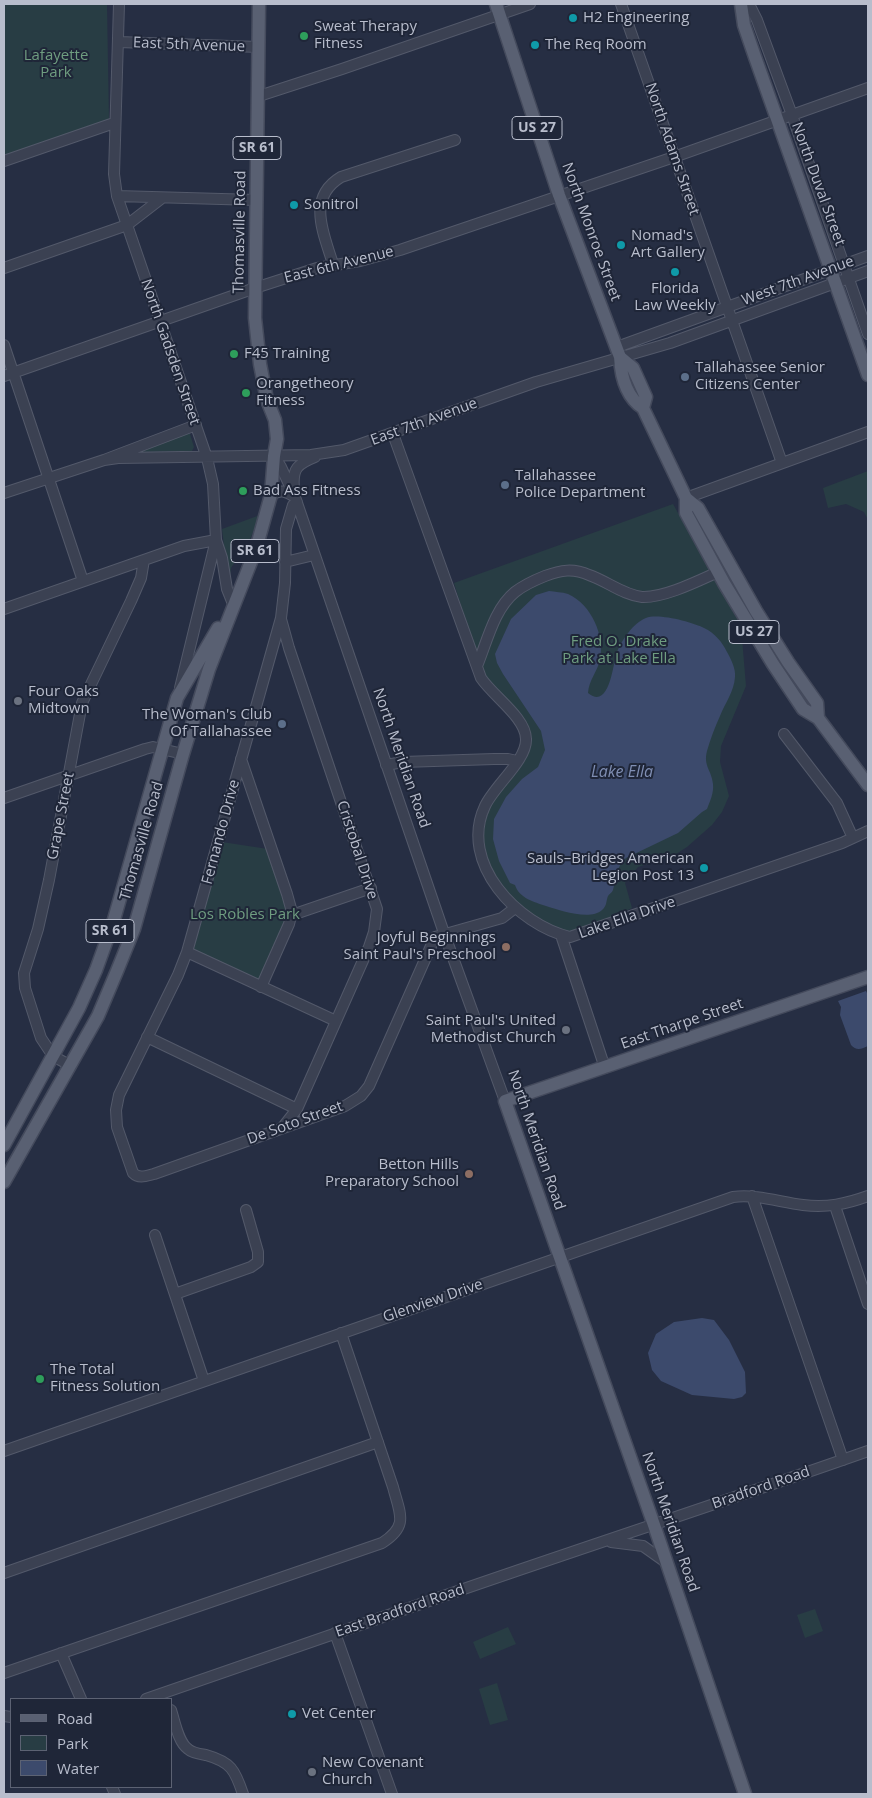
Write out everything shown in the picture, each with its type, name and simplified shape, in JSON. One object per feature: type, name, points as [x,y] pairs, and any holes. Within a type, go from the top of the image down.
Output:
[{"type":"main road","name":"Thomasville Road","points":[[4,1182],[98,1016],[134,929],[209,669],[256,549],[271,495],[274,456],[267,416],[267,400],[256,338],[259,4]]},
{"type":"main road","name":"North Duval Street","points":[[741,4],[744,25],[868,375]]},
{"type":"main road","name":"North Monroe Street","points":[[497,9],[559,195],[619,352],[621,373],[633,402],[642,408],[686,498],[698,508],[731,568],[788,662],[817,703],[818,718]]},
{"type":"main road","name":"North Monroe Street","points":[[686,498],[686,513],[718,572],[773,664],[803,709],[818,718],[868,785]]},
{"type":"main road","points":[[718,572],[731,568]]},
{"type":"main road","name":"Thomasville Road","points":[[5,1138],[79,1008],[96,970],[113,923],[177,698],[233,604]]},
{"type":"main road","points":[[132,859],[153,863]]},
{"type":"main road","name":"East Tharpe Street","points":[[505,1101],[868,977]]},
{"type":"main road","name":"North Meridian Road","points":[[505,1101],[654,1525],[745,1794]]},
{"type":"street","name":"North Gadsden Street","points":[[119,4],[114,122],[114,174],[117,196],[196,425],[213,484],[216,540],[177,698]]},
{"type":"street","points":[[259,96],[342,69],[497,9],[530,4]]},
{"type":"street","name":"North Adams Street","points":[[621,4],[782,463]]},
{"type":"street","name":"North Duval Street","points":[[748,4],[757,20],[792,115],[868,334]]},
{"type":"street","name":"East 5th Avenue","points":[[118,42],[258,47]]},
{"type":"street","name":"East 6th Avenue","points":[[9,374],[255,288],[333,264],[382,256],[674,157],[868,88]]},
{"type":"street","points":[[4,161],[114,122]]},
{"type":"street","points":[[333,264],[320,222],[320,209],[325,193],[335,181],[342,177],[455,140]]},
{"type":"street","points":[[117,196],[256,200]]},
{"type":"street","points":[[4,268],[127,225],[162,198]]},
{"type":"street","name":"West 7th Avenue","points":[[727,306],[868,256]]},
{"type":"street","name":"West 7th Avenue","points":[[732,321],[868,271]]},
{"type":"street","name":"East 7th Avenue","points":[[104,460],[118,458],[323,455],[344,450],[619,352],[666,330],[727,306]]},
{"type":"street","name":"East 7th Avenue","points":[[619,352],[670,343],[732,321]]},
{"type":"street","points":[[666,330],[670,343]]},
{"type":"street","points":[[4,345],[9,374],[49,478],[83,581]]},
{"type":"street","name":"East 7th Avenue","points":[[4,494],[104,460],[196,425]]},
{"type":"street","points":[[686,498],[868,432]]},
{"type":"street","name":"Lake Ella Drive","points":[[393,434],[477,666],[487,686],[523,726],[526,732],[526,746],[492,794],[485,806],[480,824],[479,842],[486,870],[504,897],[515,908],[543,928],[570,938],[842,843],[868,831]]},
{"type":"street","name":"North Meridian Road","points":[[296,499],[293,480],[295,470],[302,462],[323,455]]},
{"type":"street","name":"North Meridian Road","points":[[274,456],[282,467],[296,499],[444,934],[505,1101]]},
{"type":"street","points":[[271,495],[284,490],[296,499]]},
{"type":"street","name":"Fernando Drive","points":[[137,1176],[133,1173],[128,1163],[117,1127],[116,1110],[118,1101],[124,1082],[178,975],[187,952],[281,618],[286,529],[296,499]]},
{"type":"street","points":[[4,608],[184,546],[216,540],[222,558],[226,589],[233,604]]},
{"type":"street","points":[[285,562],[314,555]]},
{"type":"street","name":"Grape Street","points":[[71,1066],[53,1056],[41,1038],[25,988],[24,973],[38,929],[82,703],[135,594],[144,570],[144,560]]},
{"type":"street","points":[[477,666],[495,620],[507,600],[521,588],[555,572],[576,570],[591,575],[626,593],[644,597],[662,594],[718,572]]},
{"type":"street","name":"Cristobal Drive","points":[[281,618],[289,648],[377,910],[374,932],[336,1021],[297,1109],[282,1128]]},
{"type":"street","points":[[784,734],[837,802],[853,838]]},
{"type":"street","points":[[4,798],[153,747],[183,754]]},
{"type":"street","points":[[241,759],[287,894],[292,914],[261,987]]},
{"type":"street","points":[[386,765],[403,762],[485,759],[517,761]]},
{"type":"street","points":[[292,914],[371,888]]},
{"type":"street","points":[[444,934],[502,918],[515,908]]},
{"type":"street","name":"De Soto Street","points":[[137,1176],[154,1174],[344,1106],[363,1094],[369,1086],[435,937],[444,934]]},
{"type":"street","points":[[561,935],[605,1068]]},
{"type":"street","points":[[187,952],[336,1021]]},
{"type":"street","points":[[147,1037],[297,1109]]},
{"type":"street","points":[[5,1138],[24,1146]]},
{"type":"street","points":[[752,1196],[843,1460]]},
{"type":"street","name":"Glenview Drive","points":[[4,1451],[733,1197],[752,1196],[802,1205],[835,1206],[868,1196]]},
{"type":"street","points":[[835,1206],[868,1304]]},
{"type":"street","points":[[175,1294],[251,1267],[258,1262],[258,1252],[246,1210]]},
{"type":"street","points":[[155,1235],[204,1381]]},
{"type":"street","points":[[4,1673],[382,1543],[396,1533],[400,1522],[400,1513],[378,1442],[340,1334]]},
{"type":"street","points":[[4,1572],[378,1442]]},
{"type":"street","name":"Bradford Road","points":[[654,1525],[868,1451]]},
{"type":"street","name":"East Bradford Road","points":[[153,1698],[167,1696],[334,1633],[654,1525]]},
{"type":"street","points":[[605,1541],[643,1546],[667,1563]]},
{"type":"street","points":[[334,1633],[392,1794]]},
{"type":"street","points":[[61,1653],[81,1698]]},
{"type":"street","points":[[172,1713],[184,1745],[188,1750],[226,1762],[233,1771],[243,1794]]},
{"type":"green space","name":"Lafayette Park","points":[[4,4],[107,4],[109,121],[4,157]]},
{"type":"green space","points":[[190,434],[194,447],[192,451],[133,452]]},
{"type":"green space","points":[[868,471],[868,520],[864,512],[846,504],[828,508],[823,488]]},
{"type":"green space","name":"Lake Ella","points":[[673,504],[741,626],[746,686],[721,746],[720,762],[729,796],[722,812],[712,825],[687,847],[673,856],[638,867],[625,883],[632,908],[582,930],[567,932],[555,929],[531,915],[507,893],[490,868],[484,853],[482,836],[487,814],[501,788],[529,752],[530,743],[488,682],[473,645],[454,583]]},
{"type":"green space","points":[[260,515],[242,559],[235,562],[231,568],[230,579],[228,580],[222,529]]},
{"type":"green space","name":"Los Robles Park","points":[[222,842],[268,849],[287,902],[288,918],[259,980],[191,950]]},
{"type":"green space","points":[[815,1609],[823,1631],[805,1638],[797,1615]]},
{"type":"green space","points":[[508,1627],[516,1644],[480,1659],[473,1642]]},
{"type":"green space","points":[[497,1683],[508,1720],[490,1725],[479,1689]]},
{"type":"water","name":"Lake Ella","points":[[549,591],[568,594],[576,599],[590,613],[595,622],[601,651],[599,664],[588,693],[595,697],[601,696],[606,691],[617,652],[625,637],[641,620],[651,617],[666,617],[684,621],[708,630],[723,645],[735,671],[733,688],[716,725],[707,751],[706,761],[713,787],[712,797],[707,809],[678,833],[626,858],[618,870],[613,890],[608,896],[605,907],[597,913],[590,915],[574,914],[559,910],[523,896],[515,885],[510,883],[499,861],[493,839],[494,819],[506,797],[522,779],[538,767],[545,750],[541,731],[503,674],[495,654],[511,619],[536,595]]},
{"type":"water","points":[[866,991],[868,995],[868,1046],[857,1049],[851,1045],[840,1015],[841,1007],[838,1001]]},
{"type":"water","points":[[702,1318],[714,1320],[729,1340],[745,1372],[746,1393],[742,1397],[734,1399],[692,1395],[661,1381],[652,1370],[648,1353],[656,1334],[674,1322]]},
{"type":"place","name":"H2 Engineering","points":[[573,18]]},
{"type":"place","name":"Sweat Therapy Fitness","points":[[304,36]]},
{"type":"place","name":"The Req Room","points":[[535,45]]},
{"type":"place","name":"Sonitrol","points":[[294,205]]},
{"type":"place","name":"Nomad's Art Gallery","points":[[621,245]]},
{"type":"place","name":"Florida Law Weekly","points":[[675,272]]},
{"type":"place","name":"F45 Training","points":[[234,354]]},
{"type":"place","name":"Tallahassee Senior Citizens Center","points":[[685,377]]},
{"type":"place","name":"Orangetheory Fitness","points":[[246,393]]},
{"type":"place","name":"Tallahassee Police Department","points":[[505,485]]},
{"type":"place","name":"Bad Ass Fitness","points":[[243,491]]},
{"type":"place","name":"Four Oaks Midtown","points":[[18,701]]},
{"type":"place","name":"The Woman's Club Of Tallahassee","points":[[282,724]]},
{"type":"place","name":"Sauls–Bridges American Legion Post 13","points":[[704,868]]},
{"type":"place","name":"Joyful Beginnings Saint Paul's Preschool","points":[[506,947]]},
{"type":"place","name":"Saint Paul's United Methodist Church","points":[[566,1030]]},
{"type":"place","name":"Betton Hills Preparatory School","points":[[469,1174]]},
{"type":"place","name":"The Total Fitness Solution","points":[[40,1379]]},
{"type":"place","name":"Vet Center","points":[[292,1714]]},
{"type":"place","name":"New Covenant Church","points":[[312,1772]]},
{"type":"park label","name":"Fred O. Drake Park at Lake Ella","points":[[619,650]]}]
